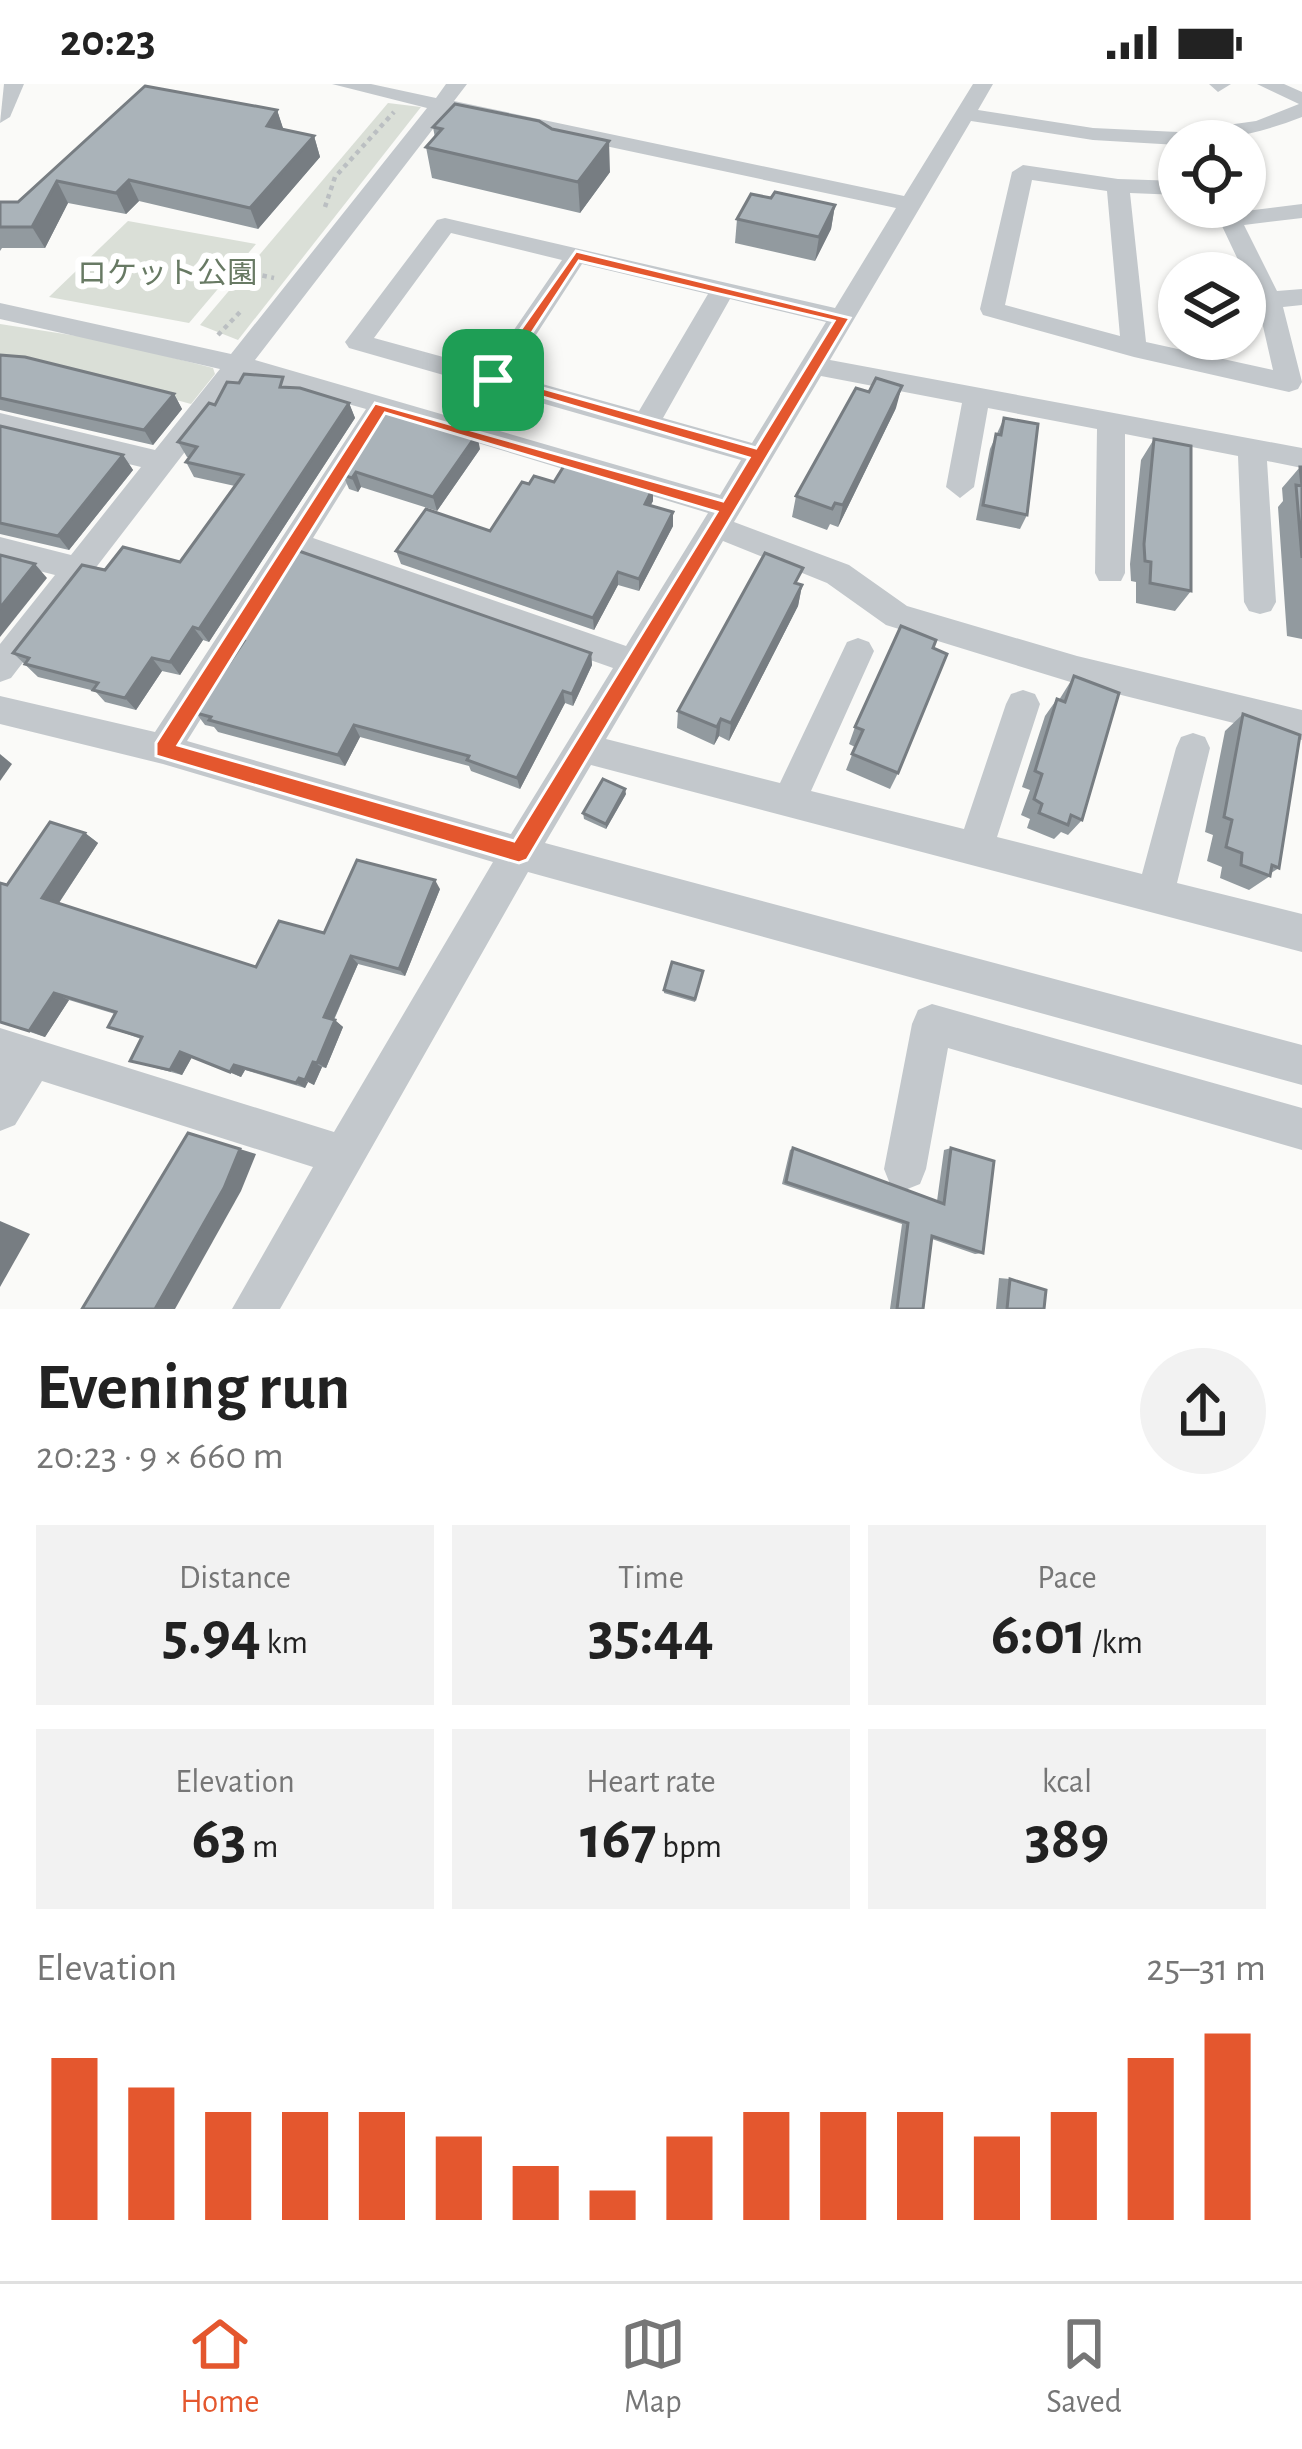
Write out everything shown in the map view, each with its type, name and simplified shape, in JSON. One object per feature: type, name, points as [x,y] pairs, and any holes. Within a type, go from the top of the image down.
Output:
[{"type":"street","points":[[0,117],[14,84]]},
{"type":"street","points":[[342,84],[409,97],[449,94],[908,204]]},
{"type":"street","points":[[255,1309],[519,853],[634,662],[729,520],[760,455],[983,84]]},
{"type":"street","points":[[1267,84],[1302,99]]},
{"type":"street","points":[[0,668],[449,94]]},
{"type":"street","points":[[1266,126],[1302,110]]},
{"type":"street","points":[[966,114],[1158,139]]},
{"type":"street","points":[[1158,187],[1023,172],[992,309],[1134,349],[1296,384]]},
{"type":"street","points":[[1118,186],[1134,349]]},
{"type":"street","points":[[1266,212],[1302,211]]},
{"type":"street","points":[[760,455],[358,342],[446,225],[843,318]]},
{"type":"street","points":[[1236,228],[1269,300],[1296,384]]},
{"type":"street","points":[[493,380],[576,256]]},
{"type":"street","points":[[646,423],[723,290]]},
{"type":"street","points":[[1269,300],[1302,297]]},
{"type":"street","points":[[0,311],[119,332],[381,406],[729,520],[838,574],[897,616],[1077,670],[1302,725]]},
{"type":"street","points":[[815,366],[1302,458]]},
{"type":"street","points":[[960,487],[976,397]]},
{"type":"street","points":[[164,749],[381,406]]},
{"type":"street","points":[[1110,573],[1111,422]]},
{"type":"street","points":[[0,423],[161,462]]},
{"type":"street","points":[[1252,449],[1260,602]]},
{"type":"street","points":[[295,544],[634,662]]},
{"type":"street","points":[[0,550],[78,569]]},
{"type":"street","points":[[789,801],[858,651]]},
{"type":"street","points":[[975,849],[1023,704]]},
{"type":"street","points":[[0,710],[164,749],[519,853],[1302,1065]]},
{"type":"street","points":[[582,748],[1302,933]]},
{"type":"street","points":[[1155,895],[1193,748]]},
{"type":"street","points":[[904,1169],[932,1024],[1302,1129]]},
{"type":"street","points":[[0,1110],[16,1053],[341,1155]]},
{"type":"path","points":[[324,211],[335,177],[409,97]]},
{"type":"path","points":[[259,293],[286,264]]},
{"type":"path","points":[[202,354],[243,308]]},
{"type":"green space","points":[[388,103],[421,107],[238,340],[200,325]]},
{"type":"green space","name":"ロケット公園","points":[[128,221],[256,244],[189,323],[49,297]]},
{"type":"green space","points":[[0,324],[103,340],[213,368],[215,374],[191,404],[30,360],[0,357]]},
{"type":"building","points":[[145,86],[277,110],[267,126],[314,136],[250,208],[129,180],[116,193],[57,181],[32,227],[0,227],[0,202],[18,202]]},
{"type":"building","points":[[455,104],[609,141],[578,182],[426,147],[442,129],[433,127]]},
{"type":"building","points":[[775,192],[835,205],[819,237],[737,219],[751,194],[771,198]]},
{"type":"building","points":[[0,355],[174,394],[144,430],[0,398]]},
{"type":"building","points":[[244,374],[283,377],[280,387],[349,403],[199,629],[193,627],[170,662],[152,658],[125,698],[93,690],[98,683],[25,664],[29,658],[13,653],[82,565],[105,570],[123,547],[180,562],[243,475],[186,462],[197,447],[178,442],[209,403],[215,405],[227,382],[239,383]]},
{"type":"building","points":[[876,378],[902,386],[843,505],[835,503],[832,509],[796,496],[856,388],[869,392]]},
{"type":"building","points":[[385,410],[477,434],[433,497],[356,472],[352,478],[343,475]]},
{"type":"building","points":[[1004,418],[1038,424],[1027,515],[983,505],[996,434],[1001,435]]},
{"type":"building","points":[[0,426],[123,455],[58,536],[0,523]]},
{"type":"building","points":[[1154,439],[1191,446],[1191,591],[1150,583],[1151,562],[1145,561],[1144,544]]},
{"type":"building","points":[[567,461],[653,488],[645,504],[673,512],[639,579],[618,572],[593,618],[396,551],[426,509],[490,531],[522,482],[529,484],[534,476],[554,482]]},
{"type":"building","points":[[1296,485],[1302,486],[1302,558]]},
{"type":"building","points":[[296,550],[591,653],[572,694],[563,691],[517,778],[467,760],[469,756],[354,725],[338,755],[196,713]]},
{"type":"building","points":[[765,553],[803,568],[795,583],[802,585],[731,723],[721,719],[717,727],[678,711]]},
{"type":"building","points":[[0,555],[35,564],[0,608]]},
{"type":"building","points":[[901,626],[936,640],[933,648],[947,654],[898,773],[852,754],[863,730],[855,727]]},
{"type":"building","points":[[1074,676],[1119,693],[1082,820],[1071,815],[1068,825],[1039,813],[1042,804],[1034,799],[1042,774],[1035,771],[1057,699],[1065,702]]},
{"type":"building","points":[[1243,714],[1300,735],[1279,868],[1272,865],[1270,876],[1241,865],[1242,853],[1226,847],[1232,820],[1224,817]]},
{"type":"building","points":[[603,779],[625,789],[606,824],[583,813]]},
{"type":"building","points":[[50,822],[85,833],[42,898],[256,967],[279,921],[324,933],[357,860],[435,880],[399,969],[351,956],[324,1017],[335,1020],[305,1080],[299,1078],[296,1083],[234,1065],[230,1072],[180,1052],[170,1070],[130,1061],[142,1037],[108,1027],[116,1012],[54,993],[29,1031],[0,1022],[0,883],[7,885]]},
{"type":"building","points":[[672,962],[703,971],[695,999],[664,990]]},
{"type":"building","points":[[188,1133],[240,1149],[224,1188],[155,1309],[82,1309]]},
{"type":"building","points":[[793,1148],[944,1204],[951,1148],[994,1161],[983,1253],[932,1236],[923,1309],[897,1309],[908,1223],[786,1182]]},
{"type":"building","points":[[1010,1279],[1046,1290],[1044,1309],[1007,1309]]},
{"type":"route","points":[[576,256],[843,318],[519,853],[164,749],[381,406],[727,508],[760,455],[493,380],[576,256]]}]
